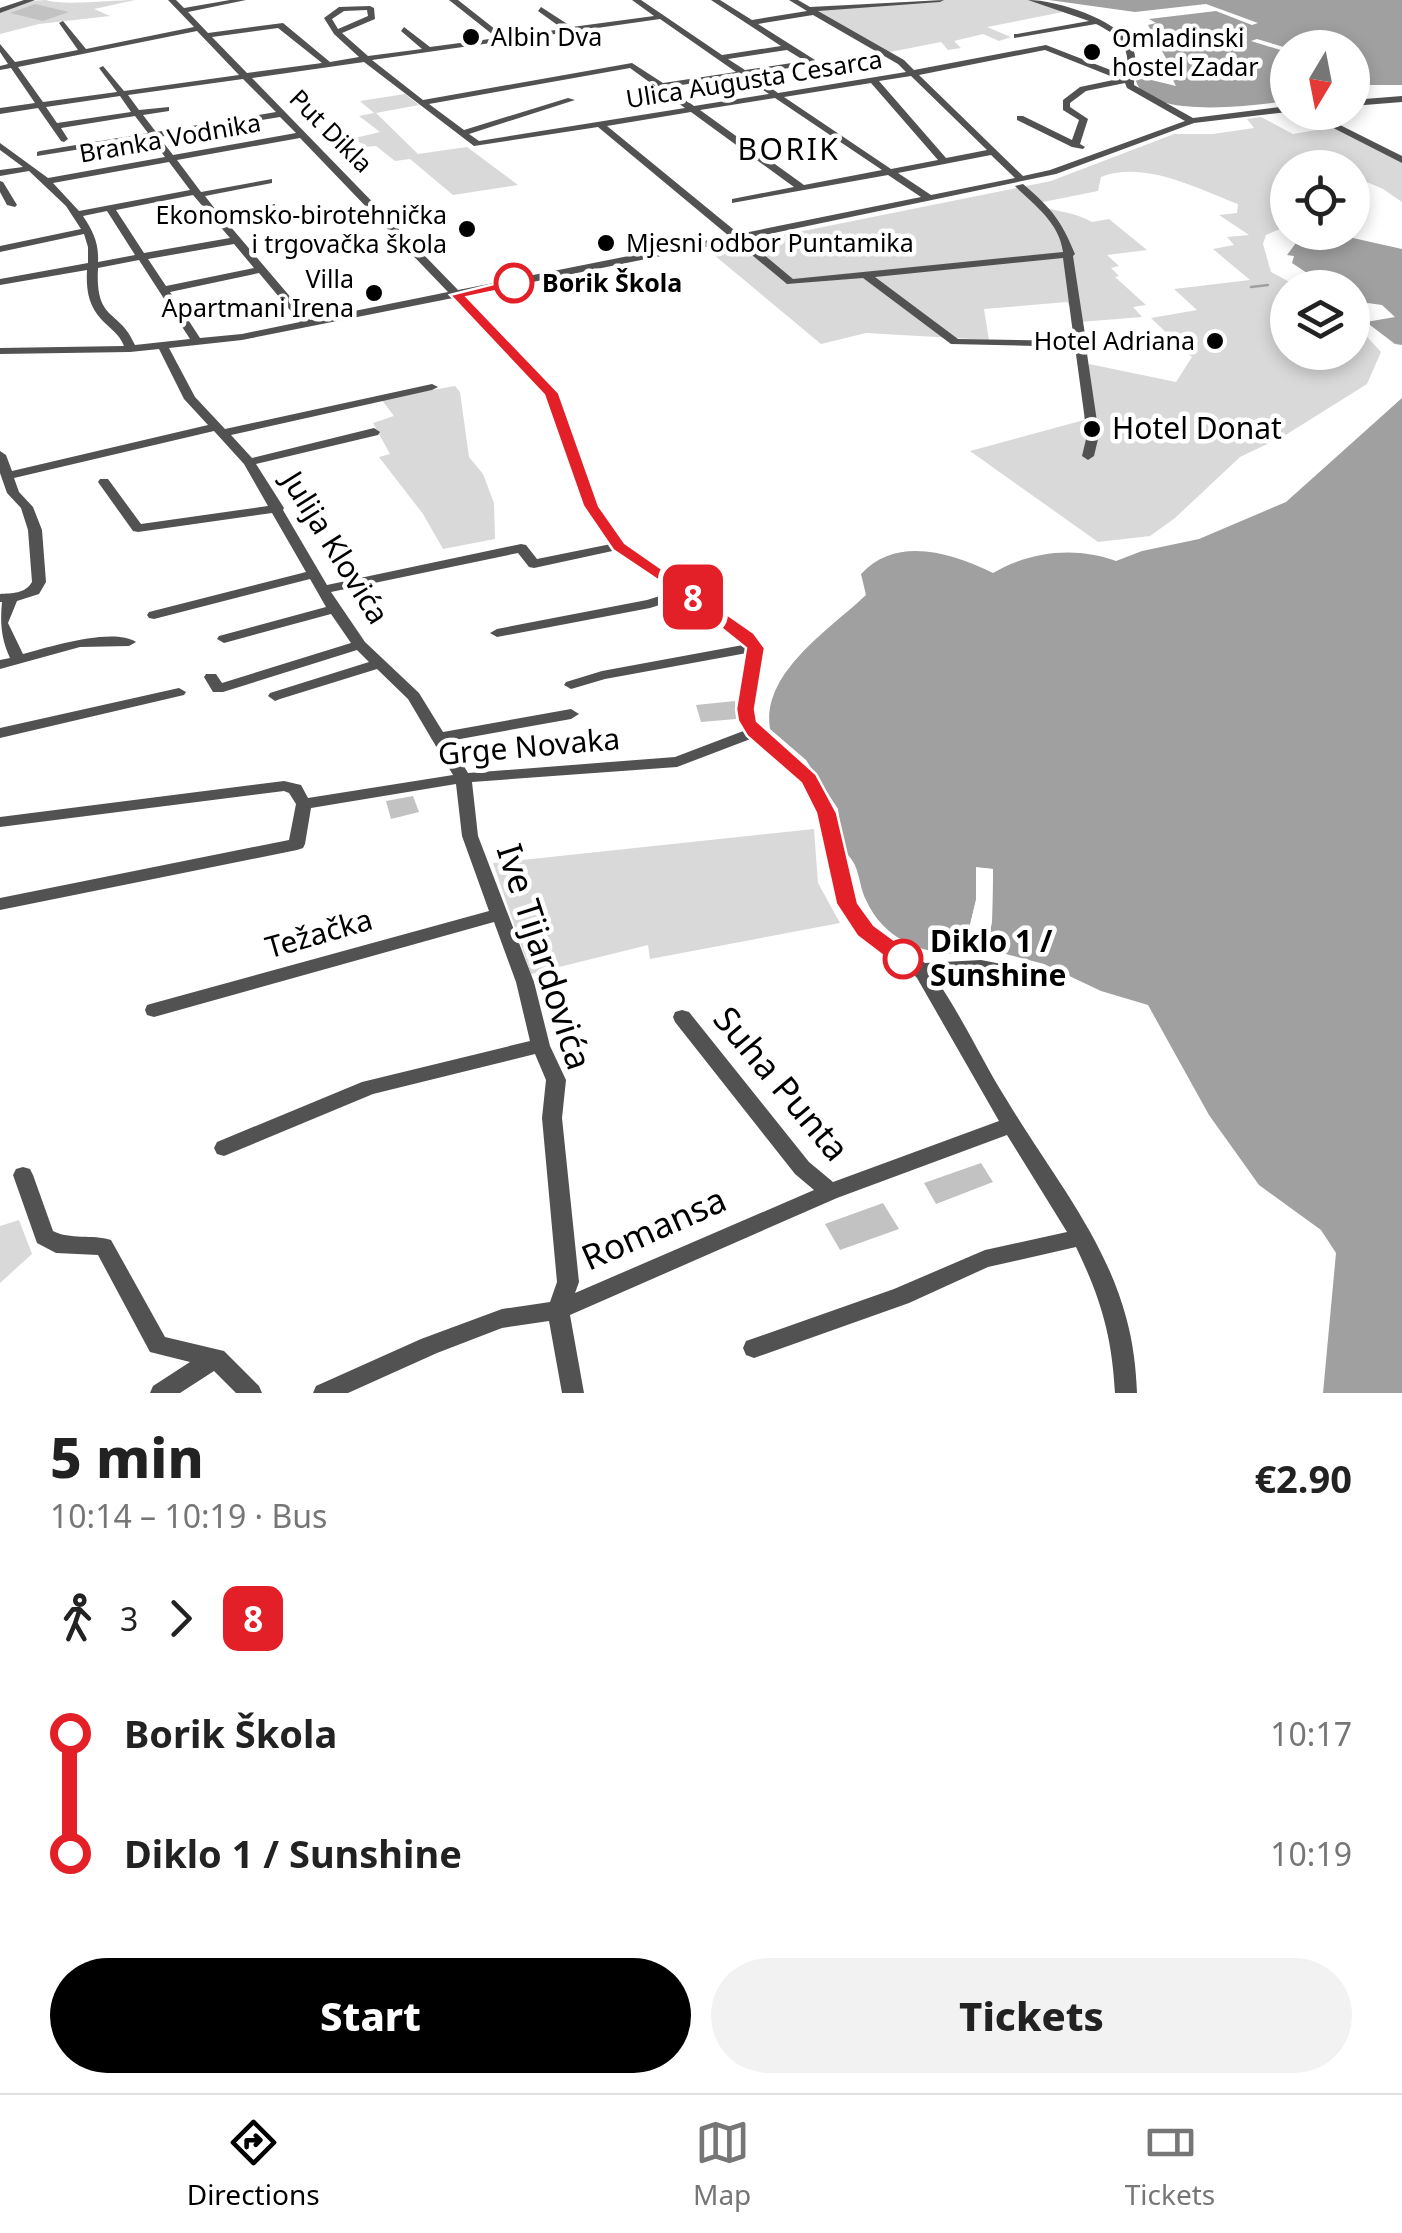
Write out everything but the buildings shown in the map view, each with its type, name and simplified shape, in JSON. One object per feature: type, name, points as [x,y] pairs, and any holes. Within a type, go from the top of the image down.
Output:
[{"type":"street","points":[[0,11],[31,0]]},
{"type":"street","name":"Put Dikla","points":[[172,0],[551,393],[591,506],[619,546]]},
{"type":"street","points":[[183,10],[242,0]]},
{"type":"street","points":[[636,0],[930,199]]},
{"type":"street","points":[[662,86],[812,62],[715,0]]},
{"type":"street","points":[[793,0],[914,74],[1048,211],[1070,254],[1093,436],[1088,456]]},
{"type":"street","points":[[751,23],[813,11],[940,0]]},
{"type":"street","points":[[1032,0],[1098,22],[1127,44],[1132,54],[1128,80],[1137,93],[1192,121]]},
{"type":"street","points":[[455,2],[470,2]]},
{"type":"street","points":[[455,2],[502,38]]},
{"type":"street","points":[[337,32],[372,16],[374,11],[353,4],[328,18],[337,32],[364,58],[463,133],[571,100],[542,80]]},
{"type":"street","points":[[540,9],[570,29]]},
{"type":"street","points":[[0,111],[661,17]]},
{"type":"street","points":[[1017,36],[1098,22]]},
{"type":"street","points":[[64,23],[84,52]]},
{"type":"street","points":[[0,68],[204,32],[280,24],[327,63]]},
{"type":"street","points":[[404,28],[427,49]]},
{"type":"street","points":[[0,46],[64,139]]},
{"type":"street","points":[[722,56],[788,47]]},
{"type":"street","name":"Ulica Augusta Cesarca","points":[[463,133],[477,144],[914,74],[1046,47],[1128,80]]},
{"type":"street","points":[[424,102],[632,65],[802,188]]},
{"type":"street","points":[[102,68],[197,194],[308,325]]},
{"type":"street","points":[[873,80],[944,160]]},
{"type":"street","points":[[1075,144],[1084,119],[1066,108],[1066,102],[1083,89],[1128,80]]},
{"type":"street","points":[[1371,102],[1402,99]]},
{"type":"street","points":[[1371,102],[1402,111]]},
{"type":"street","points":[[55,126],[166,109]]},
{"type":"street","points":[[0,351],[164,347],[308,325],[1021,182],[1192,121],[1270,111]]},
{"type":"street","points":[[40,154],[281,114]]},
{"type":"street","points":[[1020,118],[1097,155]]},
{"type":"street","points":[[601,124],[791,282],[1070,254]]},
{"type":"street","points":[[1342,130],[1402,160]]},
{"type":"street","name":"Branka Vodnika","points":[[46,181],[301,135]]},
{"type":"street","points":[[3,150],[46,181],[76,214],[93,243],[92,296],[100,313],[127,336],[130,349]]},
{"type":"street","points":[[734,202],[993,152]]},
{"type":"street","points":[[0,173],[31,168]]},
{"type":"street","points":[[76,214],[269,181]]},
{"type":"street","points":[[0,184],[12,205]]},
{"type":"street","points":[[217,217],[272,206]]},
{"type":"street","points":[[110,208],[198,343]]},
{"type":"street","points":[[0,249],[86,231]]},
{"type":"street","points":[[0,282],[237,240]]},
{"type":"street","points":[[162,290],[263,269]]},
{"type":"street","points":[[866,275],[956,342],[1083,344]]},
{"type":"street","name":"Julija Klovića","points":[[164,347],[177,380],[249,462],[334,610],[360,645],[414,696],[463,778]]},
{"type":"street","points":[[8,476],[432,386]]},
{"type":"street","points":[[249,462],[374,432]]},
{"type":"street","points":[[0,456],[13,493],[27,507],[35,530],[39,582],[34,591],[5,598],[1,623],[18,660]]},
{"type":"street","points":[[104,482],[138,528],[278,508]]},
{"type":"street","points":[[322,590],[521,548],[534,564],[619,546],[748,637],[755,648],[746,709],[754,732],[801,768],[820,795],[847,904],[856,919],[884,946],[921,970],[1082,1237],[1096,1262],[1118,1325],[1126,1393]]},
{"type":"street","points":[[154,614],[312,574]]},
{"type":"street","points":[[497,632],[650,604],[687,592]]},
{"type":"street","points":[[224,638],[334,610]]},
{"type":"street","points":[[0,665],[79,643],[129,642]]},
{"type":"street","points":[[210,677],[218,689],[360,645]]},
{"type":"street","points":[[571,685],[602,675],[755,648]]},
{"type":"street","points":[[275,696],[380,663]]},
{"type":"street","points":[[0,733],[179,692]]},
{"type":"street","points":[[439,738],[571,714]]},
{"type":"street","name":"Grge Novaka","points":[[304,804],[551,768],[666,764],[696,757],[754,732]]},
{"type":"street","name":"Ive Tijardovića","points":[[463,778],[470,836],[525,982],[541,1046],[556,1080],[552,1118],[568,1282],[558,1310],[574,1393]]},
{"type":"street","points":[[0,822],[284,786],[295,789],[304,804],[297,844],[0,904]]},
{"type":"street","name":"Težačka","points":[[154,1010],[499,914]]},
{"type":"street","points":[[921,970],[981,966],[1021,974]]},
{"type":"street","name":"Suha Punta","points":[[682,1018],[802,1168],[830,1192]]},
{"type":"street","points":[[224,1148],[369,1087],[541,1046]]},
{"type":"street","name":"Romansa","points":[[324,1393],[429,1346],[502,1319],[558,1310],[688,1250],[830,1192],[1012,1125]]},
{"type":"street","points":[[23,1175],[44,1237],[56,1244],[104,1246],[158,1345],[216,1358],[251,1393]]},
{"type":"street","points":[[754,1348],[901,1296],[986,1259],[1082,1237]]},
{"type":"street","points":[[160,1393],[216,1358]]},
{"type":"shaded area","points":[[46,0],[135,0],[94,9],[110,16],[39,24],[0,34],[0,11]]},
{"type":"shaded area","points":[[940,0],[1032,0],[1068,11],[987,27],[1011,37],[999,41],[983,34],[954,41],[961,48],[948,50],[941,42],[885,53],[810,9]]},
{"type":"shaded area","points":[[1049,0],[1402,0],[1402,85],[1370,85],[1370,30],[1270,30],[1270,43],[1251,41],[1270,47],[1270,103],[1201,107],[1156,100],[1141,90],[1135,76],[1176,86],[1169,73],[1174,73],[1148,25],[1156,23],[1149,19],[1216,11],[1252,25],[1258,23],[1206,4],[1135,12]]},
{"type":"shaded area","points":[[405,94],[419,105],[376,113],[418,154],[467,147],[518,185],[453,195],[410,159],[395,161],[376,146],[365,147],[355,138],[380,132],[359,116],[374,113],[360,101]]},
{"type":"shaded area","points":[[1261,117],[1270,122],[1270,130],[1293,134],[1341,130],[1402,160],[1402,202],[1370,183],[1370,150],[1270,150],[1270,233],[1263,244],[1270,270],[1270,370],[1370,370],[1370,340],[1381,352],[1367,384],[1284,436],[1240,457],[1150,536],[1098,542],[970,451],[1084,420],[1089,364],[1176,382],[1192,357],[1151,318],[1197,310],[1174,289],[1250,280],[1213,249],[1234,245],[1227,237],[1249,235],[1219,215],[1237,213],[1238,204],[1171,178],[1135,172],[1101,177],[1098,191],[1038,203],[1092,222],[1109,219],[1147,250],[1107,255],[1119,266],[1111,268],[1119,276],[1115,277],[1146,305],[1133,307],[1142,317],[1080,322],[1067,302],[984,309],[989,340],[866,333],[821,344],[708,250],[1051,181],[1174,134],[1254,128],[1247,119]]},
{"type":"shaded area","points":[[1370,242],[1402,249],[1402,345],[1370,325],[1370,321],[1395,317],[1382,305],[1370,303],[1370,270],[1302,270],[1292,263],[1294,256],[1287,255],[1291,250],[1370,250]]},
{"type":"shaded area","points":[[455,386],[460,392],[469,457],[483,474],[494,503],[495,539],[443,549],[423,514],[379,457],[390,454],[373,423],[394,416],[381,399]]},
{"type":"shaded area","points":[[1402,398],[1402,1393],[1323,1393],[1336,1253],[1321,1230],[1259,1185],[1209,1115],[1148,1005],[1101,991],[1044,964],[987,949],[993,869],[976,868],[976,900],[963,954],[919,948],[894,935],[874,914],[856,867],[843,851],[838,809],[806,760],[770,729],[770,709],[776,689],[801,654],[866,595],[861,574],[875,562],[908,551],[925,551],[960,559],[993,573],[1022,560],[1053,553],[1085,553],[1116,561],[1142,551],[1199,539],[1286,502]]},
{"type":"shaded area","points":[[814,829],[818,883],[840,923],[650,959],[648,945],[531,974],[493,863]]},
{"type":"shaded area","points":[[19,1220],[32,1254],[0,1283],[0,1226]]},
{"type":"pier","points":[[976,867],[993,869],[992,921],[987,949],[982,945],[988,873],[981,873],[981,901],[969,953],[963,954],[976,900]]},
{"type":"waterway","points":[[1251,287],[1268,285]]},
{"type":"bus line","name":"8","points":[[514,283],[457,295],[551,393],[591,506],[619,546],[748,637],[755,648],[755,669],[746,709],[748,721],[754,732],[801,768],[820,795],[847,904],[866,930],[903,959]]},
{"type":"place","name":"Albin Dva","points":[[471,37]]},
{"type":"place","name":"Omladinski hostel Zadar","points":[[1092,52]]},
{"type":"place","name":"Ekonomsko-birotehnička i trgovačka škola","points":[[467,229]]},
{"type":"place","name":"Mjesni odbor Puntamika","points":[[606,243]]},
{"type":"place","name":"Borik Škola","points":[[514,283]]},
{"type":"place","name":"Villa Apartmani Irena","points":[[374,293]]},
{"type":"place","name":"Hotel Adriana","points":[[1215,341]]},
{"type":"place","name":"Hotel Donat","points":[[1092,429]]},
{"type":"place","name":"Diklo 1 / Sunshine","points":[[903,959]]},
{"type":"district","name":"BORIK","points":[[789,150]]}]
